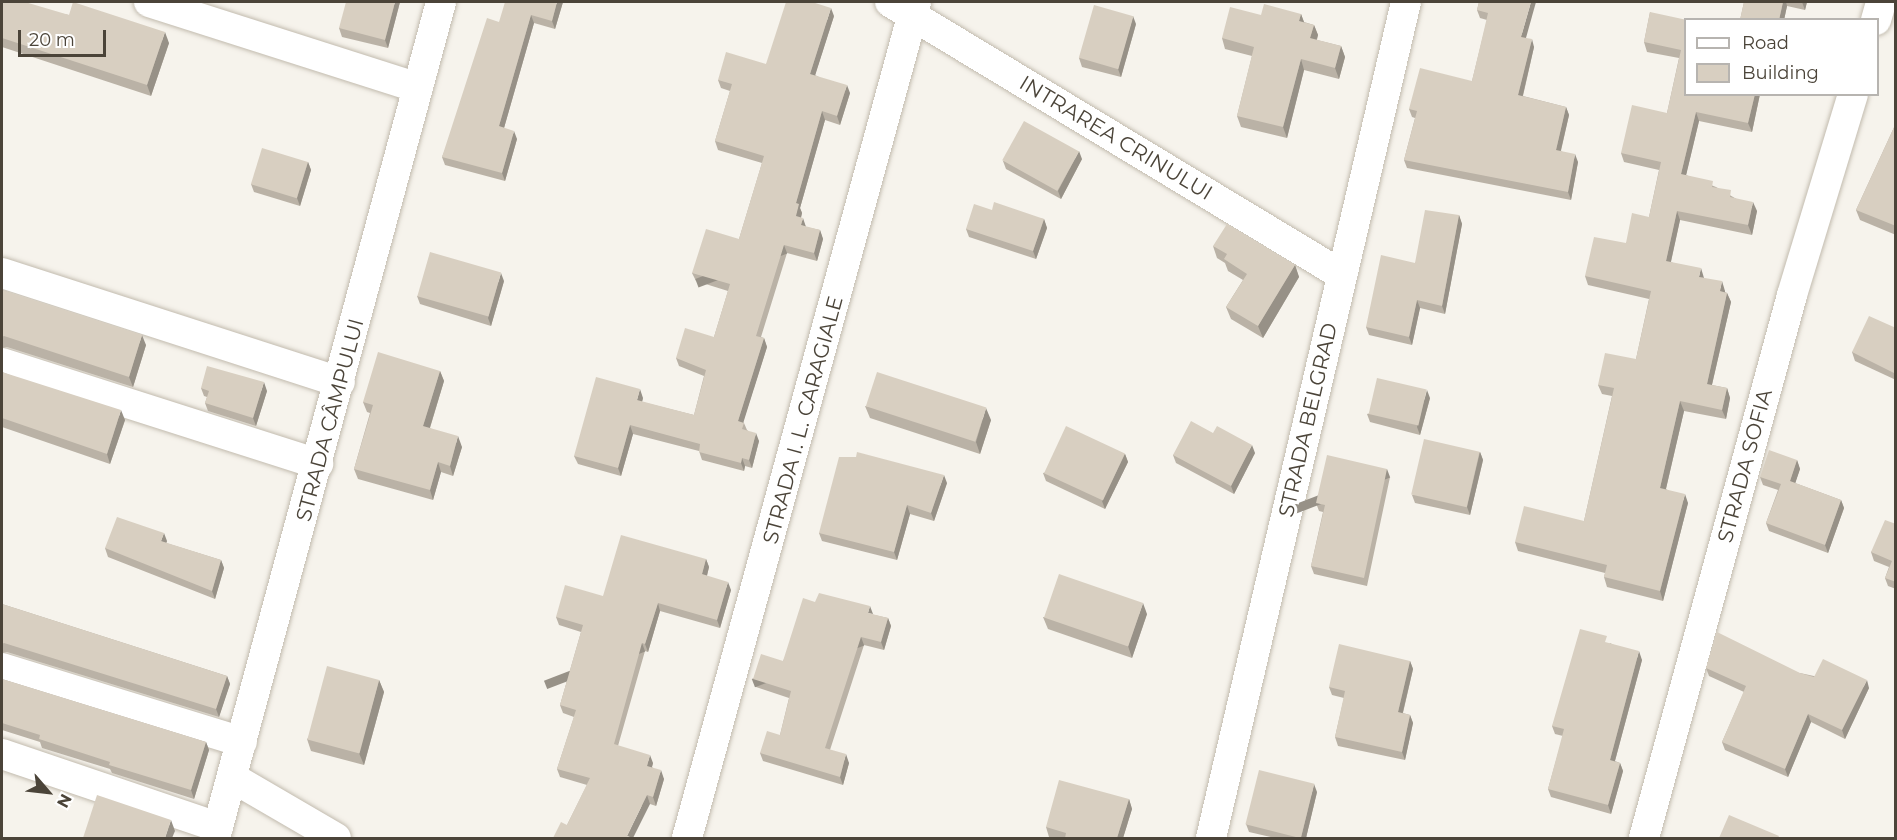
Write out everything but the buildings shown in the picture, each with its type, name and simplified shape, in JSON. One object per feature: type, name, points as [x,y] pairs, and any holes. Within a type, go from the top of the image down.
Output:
[{"type":"street","points":[[149,2],[418,88]]},
{"type":"street","name":"STRADA CÂMPULUI","points":[[217,833],[441,2]]},
{"type":"street","name":"STRADA BELGRAD","points":[[1211,838],[1406,2]]},
{"type":"street","points":[[1877,18],[1881,2]]},
{"type":"street","name":"INTRAREA CRINULUI","points":[[907,6],[1342,275]]},
{"type":"street","name":"STRADA I. L. CARAGIALE","points":[[687,838],[907,6]]},
{"type":"street","name":"STRADA SOFIA","points":[[1644,838],[1792,295],[1852,96]]},
{"type":"street","points":[[2,273],[340,382]]},
{"type":"street","points":[[2,363],[318,464]]},
{"type":"street","points":[[2,668],[242,742]]},
{"type":"street","points":[[2,754],[217,833]]},
{"type":"street","points":[[233,778],[336,838]]}]
